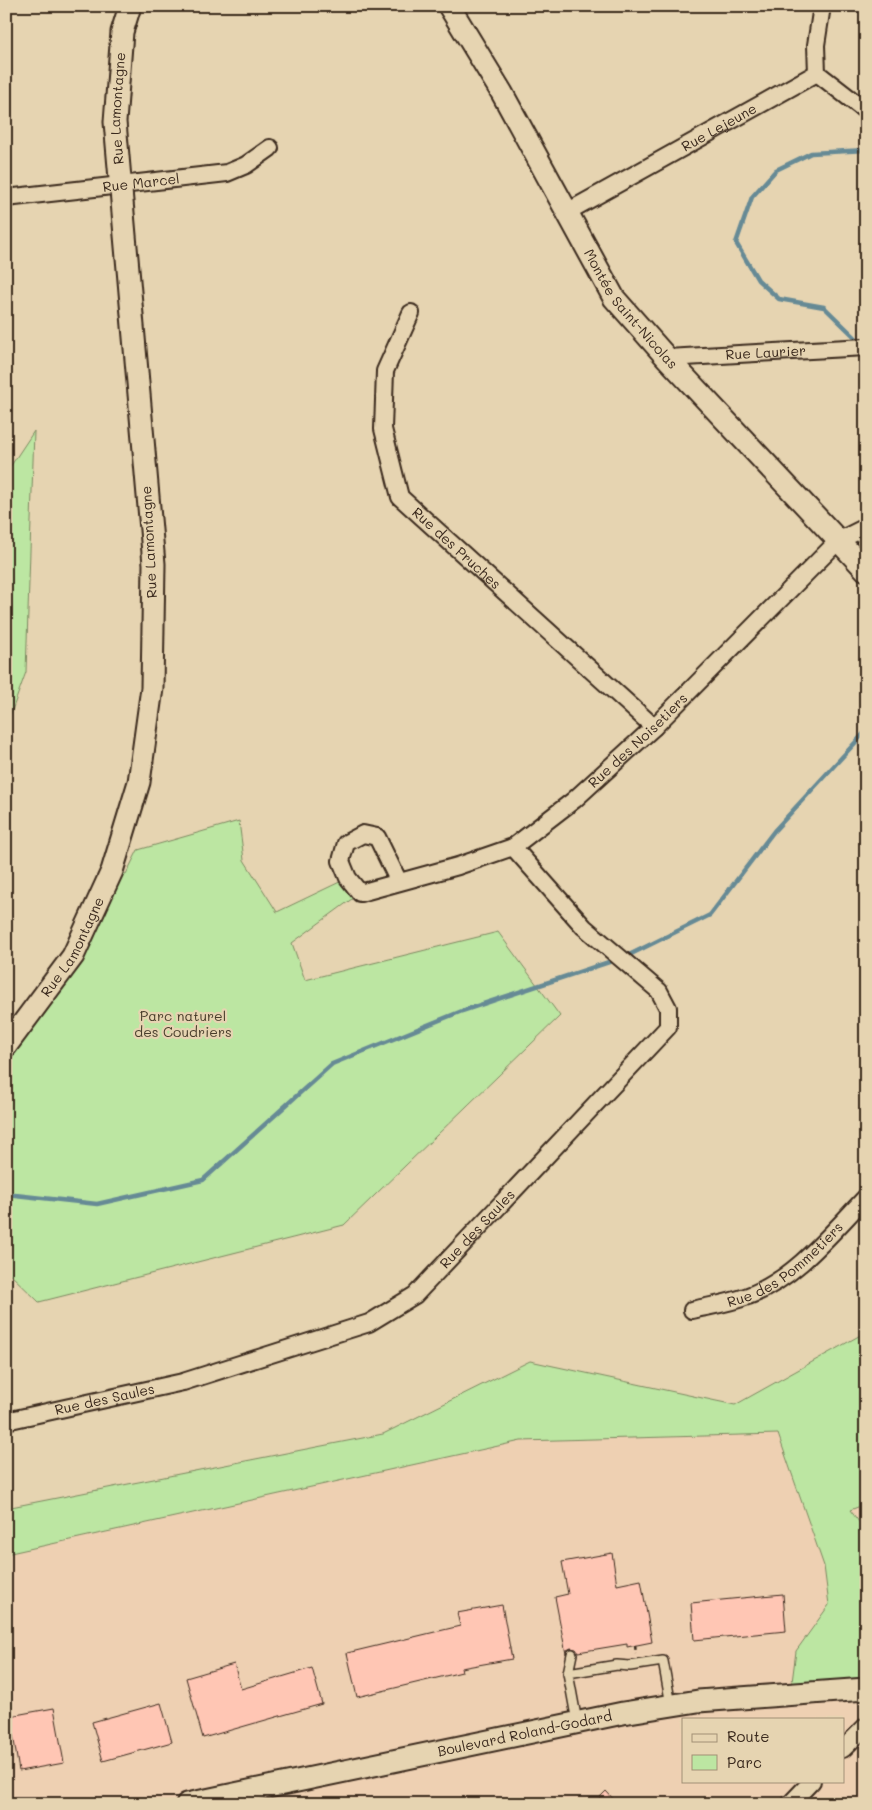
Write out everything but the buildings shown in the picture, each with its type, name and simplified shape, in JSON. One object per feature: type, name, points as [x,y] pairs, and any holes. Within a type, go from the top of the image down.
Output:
[{"type":"street","name":"Rue Lamontagne","points":[[6,1046],[73,956],[112,871],[139,782],[152,688],[154,564],[115,122],[122,32],[130,6]]},
{"type":"street","name":"Montée Saint-Nicolas","points":[[449,6],[502,93],[614,298],[667,358],[866,570]]},
{"type":"street","points":[[822,6],[816,45],[817,72],[866,111]]},
{"type":"street","name":"Rue Lejeune","points":[[567,212],[817,72]]},
{"type":"street","name":"Rue Marcel","points":[[6,198],[227,173],[246,165],[270,148]]},
{"type":"street","name":"Rue des Pruches","points":[[411,313],[385,371],[383,429],[400,497],[654,727]]},
{"type":"street","name":"Rue Laurier","points":[[667,358],[866,347]]},
{"type":"street","name":"Rue des Noisetiers","points":[[399,882],[458,866],[513,847],[574,800],[654,727],[838,541],[866,527]]},
{"type":"street","name":"Rue des Saules","points":[[6,1421],[183,1382],[368,1323],[407,1300],[415,1295],[668,1027],[668,1008],[660,991],[584,927],[513,847]]},
{"type":"street","name":"Rue des Pommetiers","points":[[692,1310],[749,1296],[781,1279],[813,1252],[866,1197]]},
{"type":"street","name":"Boulevard Roland-Godard","points":[[187,1804],[623,1713],[698,1701],[866,1689]]},
{"type":"street","points":[[844,1748],[866,1726]]},
{"type":"street","points":[[790,1804],[811,1782]]},
{"type":"lane","points":[[572,1654],[568,1673],[577,1722]]},
{"type":"lane","points":[[568,1673],[617,1664],[630,1666],[663,1661],[671,1705]]},
{"type":"shaded area","points":[[778,1434],[806,1517],[866,1497],[866,1804],[11,1804],[6,1774],[6,1554],[521,1441]]},
{"type":"green space","points":[[34,431],[26,672],[6,727],[6,473]]},
{"type":"green space","name":"Parc naturel des Coudriers","points":[[239,821],[244,860],[277,912],[348,878],[360,893],[292,943],[305,980],[498,932],[560,1016],[344,1225],[39,1302],[6,1270],[6,1046],[112,871],[126,874],[138,850]]},
{"type":"green space","points":[[866,1332],[866,1504],[850,1510],[866,1531],[866,1684],[791,1690],[796,1651],[829,1605],[824,1566],[778,1434],[521,1441],[6,1554],[6,1508],[383,1434],[530,1361],[735,1405]]},
{"type":"waterway","points":[[860,342],[824,307],[779,299],[758,280],[736,243],[752,197],[776,170],[811,153],[866,150]]},
{"type":"waterway","points":[[625,957],[710,915],[774,831],[866,731]]},
{"type":"waterway","points":[[6,1194],[97,1204],[203,1180],[332,1064],[462,1011],[615,960]]}]
